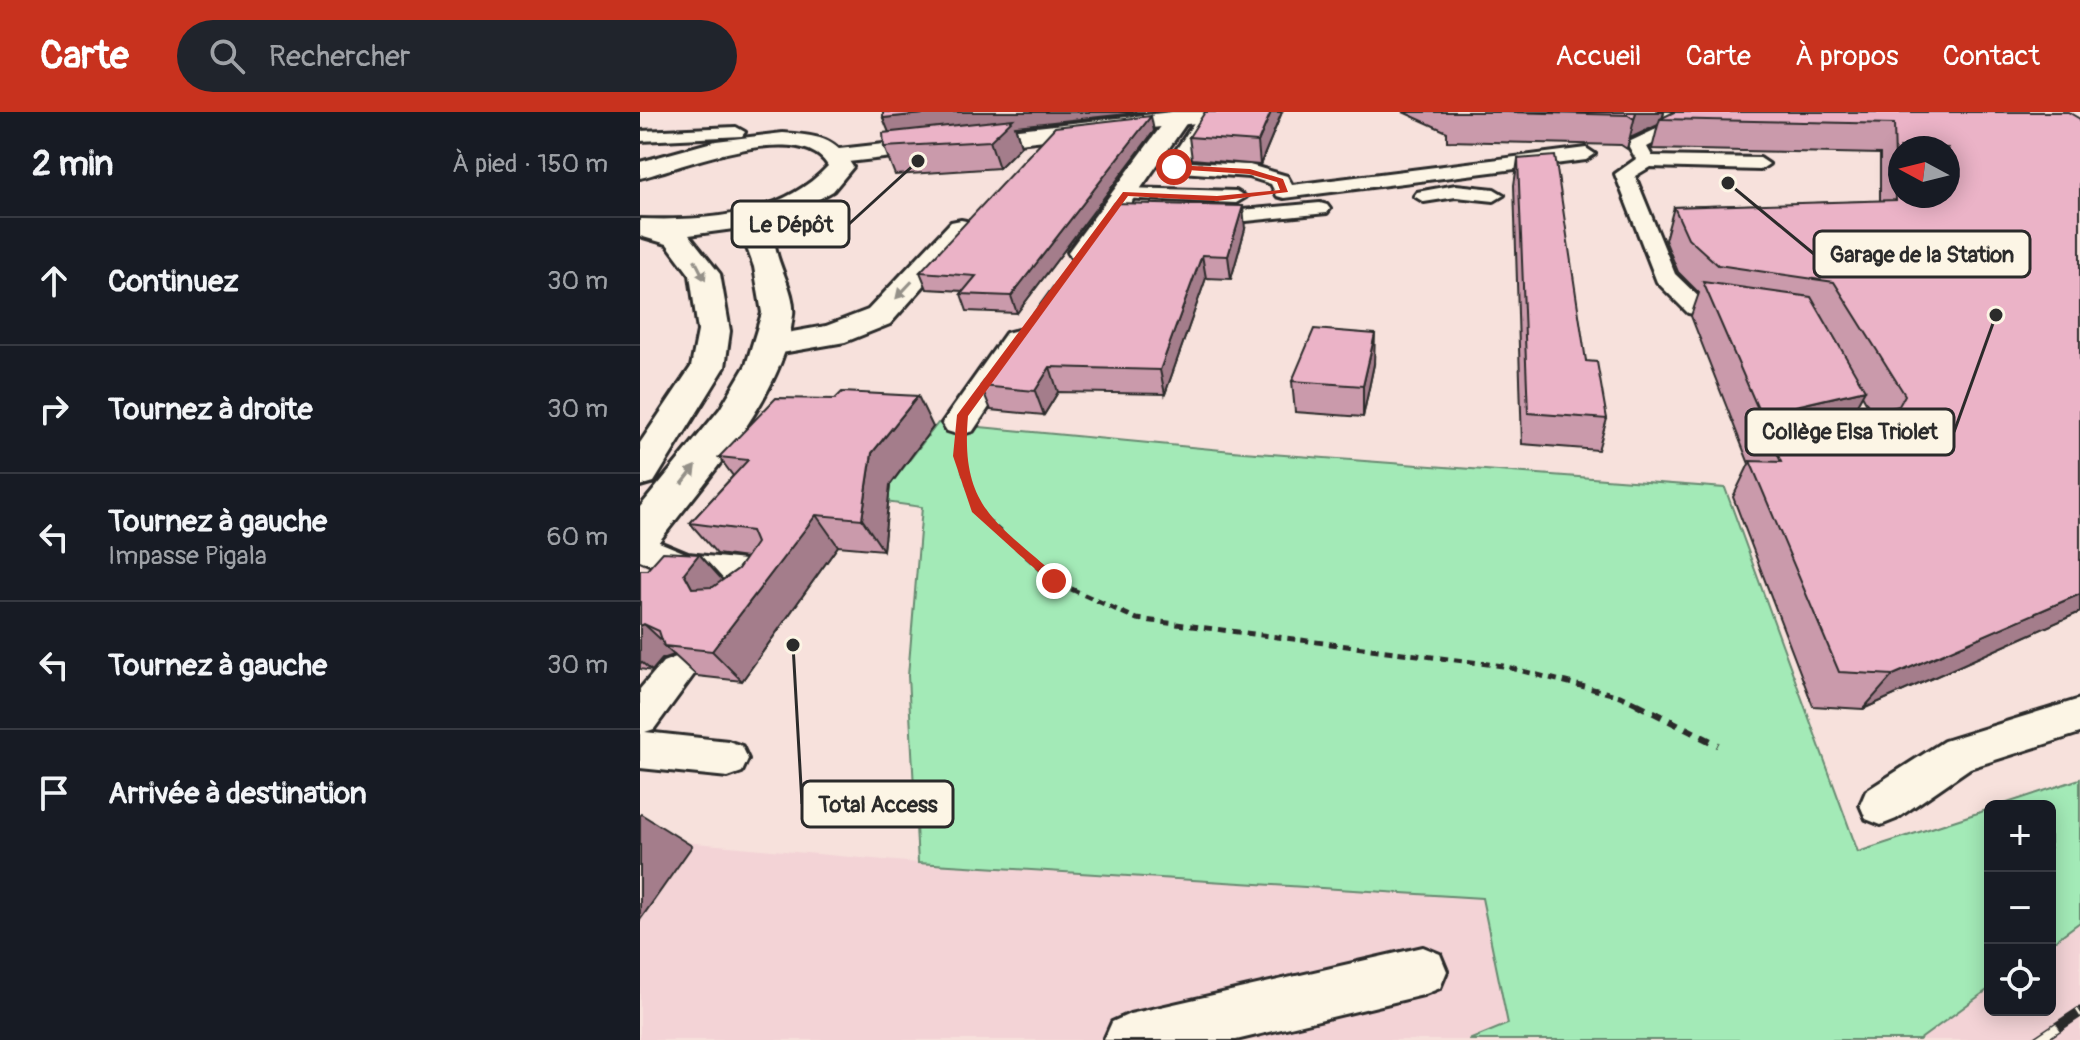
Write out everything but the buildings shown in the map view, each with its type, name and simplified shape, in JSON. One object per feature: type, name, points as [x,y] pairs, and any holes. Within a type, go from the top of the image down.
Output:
[{"type":"main road","points":[[645,166],[714,145],[799,130],[839,156],[1232,112]]},
{"type":"main road","points":[[1063,278],[1124,209],[1193,117]]},
{"type":"main road","points":[[714,145],[760,118]]},
{"type":"main road","points":[[1024,161],[1053,130]]},
{"type":"main road","points":[[640,227],[710,226],[786,207],[832,180],[841,167],[839,156]]},
{"type":"main road","points":[[640,536],[735,414],[763,365],[778,313],[769,267],[760,245],[761,237],[786,207]]},
{"type":"main road","points":[[770,345],[833,335],[879,317],[978,211]]},
{"type":"main road","points":[[640,227],[677,238],[690,252],[705,274],[714,331],[713,358],[640,473]]},
{"type":"main road","points":[[960,423],[1036,316]]},
{"type":"lane","points":[[1193,117],[1174,167],[1250,171],[1280,180],[1284,192]]},
{"type":"lane","points":[[1646,161],[1637,145],[1668,121],[1696,130]]},
{"type":"lane","points":[[640,136],[736,132]]},
{"type":"lane","points":[[1124,209],[1586,154]]},
{"type":"lane","points":[[1759,317],[1697,308],[1665,277],[1625,174],[1646,161],[1760,164]]},
{"type":"lane","points":[[1409,198],[1456,191],[1494,195]]},
{"type":"lane","points":[[1169,219],[1213,219],[1347,206]]},
{"type":"lane","points":[[640,546],[684,566],[762,572],[734,605]]},
{"type":"lane","points":[[640,717],[676,673]]},
{"type":"lane","points":[[1881,805],[1958,754],[2080,716]]},
{"type":"lane","points":[[640,750],[728,759]]},
{"type":"lane","points":[[1130,1040],[1423,971]]},
{"type":"path","points":[[960,423],[959,456],[978,512],[1054,581],[1137,619],[1503,666],[1620,696],[1718,745]]},
{"type":"shaded area","points":[[640,838],[918,863],[1482,898],[1509,1024],[1469,1040],[640,1040]]},
{"type":"shaded area","points":[[2080,922],[2080,1040],[1919,1040],[1984,992],[1984,1016],[2056,1016],[2056,940]]},
{"type":"green space","points":[[938,423],[1243,452],[1725,488],[1858,852],[1984,811],[1984,992],[1919,1040],[1469,1040],[1508,1024],[1482,898],[918,863],[908,676],[922,507],[878,501]]},
{"type":"green space","points":[[2080,779],[2080,922],[2056,940],[2056,800],[2016,800]]},
{"type":"railway","points":[[2038,1040],[2080,1012]]},
{"type":"place","name":"Le Dépôt","points":[[918,161]]},
{"type":"place","name":"Garage de la Station","points":[[1728,183]]},
{"type":"place","name":"Collège Elsa Triolet","points":[[1996,315]]},
{"type":"place","name":"Total Access","points":[[793,645]]},
{"type":"route","points":[[1054,581],[978,512],[959,456],[960,423],[1125,194],[1217,199],[1284,192],[1280,180],[1250,171],[1174,167]]}]
